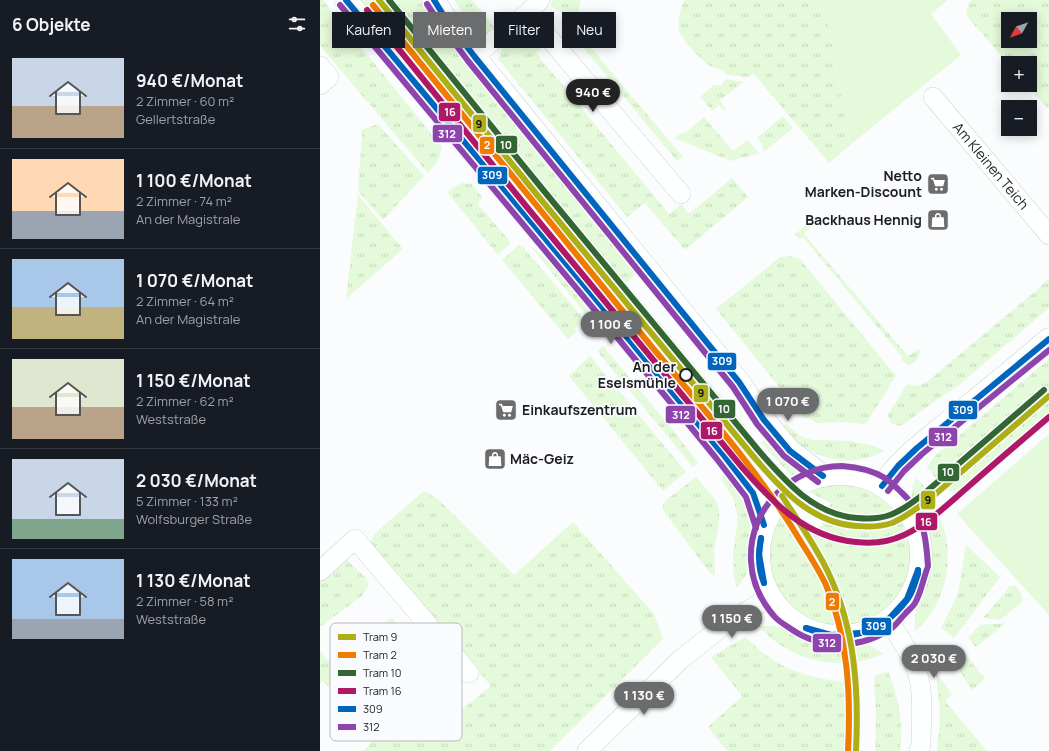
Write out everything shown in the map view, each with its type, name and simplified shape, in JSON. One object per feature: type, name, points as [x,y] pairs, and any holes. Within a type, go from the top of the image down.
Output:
[{"type":"main road","points":[[346,0],[722,453],[753,493],[764,525]]},
{"type":"main road","points":[[434,0],[474,56],[739,382],[764,420],[790,451],[823,476]]},
{"type":"main road","points":[[882,486],[887,478],[910,454],[1049,339]]},
{"type":"main road","points":[[849,475],[866,479],[882,486],[898,500],[909,514],[918,534],[921,555],[918,577],[910,596],[903,606],[888,621],[871,630],[849,636],[828,636],[808,630],[790,620],[770,597],[762,577],[760,567],[759,546],[764,525],[776,506],[787,493],[804,482],[823,476],[849,475]]},
{"type":"street","points":[[474,56],[534,6],[681,194]]},
{"type":"street","points":[[320,66],[329,77],[320,85]]},
{"type":"street","name":"Am Kleinen Teich","points":[[933,97],[1049,235]]},
{"type":"street","points":[[320,571],[355,540],[426,623]]},
{"type":"street","points":[[587,751],[680,660],[723,626],[770,597]]},
{"type":"street","points":[[888,621],[908,652],[918,676],[921,701],[921,744],[919,751]]},
{"type":"street","points":[[462,665],[469,673]]},
{"type":"green space","points":[[320,0],[323,0],[333,12],[332,48],[362,48],[442,147],[437,161],[428,173],[320,46]]},
{"type":"green space","points":[[357,0],[421,0],[429,12],[413,12],[413,48],[454,48],[464,62],[638,273],[604,301],[396,48],[405,48],[405,12],[367,12]]},
{"type":"green space","points":[[454,0],[472,0],[482,12],[462,12]]},
{"type":"green space","points":[[553,0],[581,0],[578,12],[562,12],[562,14],[550,5]]},
{"type":"green space","points":[[684,0],[824,0],[850,145],[829,163],[754,74],[747,77],[727,75],[723,71],[705,62],[684,40],[679,30],[679,18]]},
{"type":"green space","points":[[824,0],[948,0],[931,14],[961,55],[850,145]]},
{"type":"green space","points":[[972,0],[1049,0],[1049,107],[1047,108],[1033,92],[1037,92],[1037,56],[1001,56],[966,15],[968,4]]},
{"type":"green space","points":[[486,17],[494,27],[486,34]]},
{"type":"green space","points":[[502,48],[542,48],[536,53],[669,214],[681,204],[689,214],[732,178],[748,197],[685,250],[645,203],[627,217],[499,60]]},
{"type":"green space","points":[[583,48],[591,48],[683,157],[677,161]]},
{"type":"green space","points":[[726,79],[744,82],[720,100],[726,110],[724,111],[719,105],[712,111],[700,97],[714,85],[721,85]]},
{"type":"green space","points":[[783,116],[793,128],[765,151],[757,138]]},
{"type":"green space","points":[[704,117],[733,151],[747,140],[759,153],[731,161],[674,138],[683,132],[684,134]]},
{"type":"green space","points":[[378,124],[424,176],[383,220],[359,192],[358,186],[362,137],[361,130]]},
{"type":"green space","points":[[461,183],[472,184],[482,197],[478,204],[511,243],[498,255],[447,192]]},
{"type":"green space","points":[[358,195],[403,249],[346,299]]},
{"type":"green space","points":[[809,223],[812,226],[804,234],[908,356],[919,349],[920,353],[914,362],[908,365],[901,360],[903,358],[803,237],[799,239],[795,234]]},
{"type":"green space","points":[[518,246],[523,247],[584,319],[575,328],[577,331],[568,339],[502,260]]},
{"type":"green space","points":[[533,247],[579,290],[595,308],[587,316],[532,248]]},
{"type":"green space","points":[[790,256],[800,259],[896,376],[866,424],[843,422],[818,423],[803,416],[716,309],[780,257]]},
{"type":"green space","points":[[1049,279],[1049,308],[959,385],[904,424],[899,426],[891,423],[888,416],[889,413],[907,384],[918,386],[928,381]]},
{"type":"green space","points":[[634,292],[747,428],[735,438],[623,301]]},
{"type":"green space","points":[[603,346],[674,431],[698,463],[693,467],[597,351]]},
{"type":"green space","points":[[590,356],[686,472],[663,491],[569,376]]},
{"type":"green space","points":[[1049,359],[1049,417],[960,493],[950,491],[945,488],[927,467],[935,456]]},
{"type":"green space","points":[[786,424],[802,437],[813,440],[850,441],[874,446],[884,451],[870,457],[856,460],[829,458],[815,453],[791,438],[780,428]]},
{"type":"green space","points":[[1049,434],[1049,615],[957,514]]},
{"type":"green space","points":[[769,437],[809,473],[796,478],[788,472],[761,443]]},
{"type":"green space","points":[[745,455],[774,494],[765,509],[736,463]]},
{"type":"green space","points":[[728,471],[749,507],[753,517],[752,544],[748,570],[737,588],[734,578],[733,554],[738,517],[734,500],[721,479]]},
{"type":"green space","points":[[696,477],[716,501],[719,509],[719,523],[714,550],[715,576],[709,572],[662,509],[665,501]]},
{"type":"green space","points":[[916,478],[928,492],[940,519],[947,542],[948,556],[947,570],[940,598],[925,622],[915,631],[916,608],[926,573],[929,551],[926,534],[913,505],[912,489]]},
{"type":"green space","points":[[844,484],[865,490],[882,500],[890,507],[902,524],[909,544],[912,561],[904,590],[895,602],[884,612],[871,620],[857,625],[829,627],[802,617],[790,609],[780,597],[772,584],[769,575],[767,565],[768,546],[771,532],[780,513],[785,508],[805,538],[822,525],[831,503],[808,490],[821,485]]},
{"type":"green space","points":[[424,491],[439,500],[514,575],[573,522],[654,614],[663,639],[550,751],[364,751],[372,741],[462,741],[462,709],[491,686],[462,652],[462,623],[438,623],[370,542],[374,534]]},
{"type":"green space","points":[[966,545],[1000,577],[954,638],[941,628],[958,594]]},
{"type":"green space","points":[[345,558],[366,578],[369,585],[362,596],[320,627],[320,581]]},
{"type":"green space","points":[[1010,586],[1016,586],[1021,593],[1023,601],[1000,620],[983,618]]},
{"type":"green space","points":[[392,618],[396,623],[385,623]]},
{"type":"green space","points":[[1006,623],[976,647],[968,638],[980,625]]},
{"type":"green space","points":[[758,626],[774,626],[788,629],[818,641],[831,643],[868,644],[883,654],[866,660],[849,663],[832,663],[816,660],[785,648]]},
{"type":"green space","points":[[745,637],[765,654],[780,664],[799,673],[831,680],[851,682],[853,710],[851,751],[727,751],[708,727],[742,696],[711,657]]},
{"type":"green space","points":[[962,650],[985,679],[972,690],[960,672]]},
{"type":"green space","points":[[320,651],[330,663],[330,687],[322,681],[320,684]]},
{"type":"green space","points":[[888,671],[895,691],[901,720],[900,751],[875,751],[876,716],[874,676]]},
{"type":"green space","points":[[936,673],[952,694],[945,701],[987,751],[937,751],[940,714]]},
{"type":"tram line","name":"9","points":[[379,0],[538,196],[753,456],[774,480],[798,502],[811,511],[825,518],[856,526],[870,527],[897,521],[931,498],[1049,396]]},
{"type":"tram line","name":"10","points":[[389,0],[544,191],[759,451],[790,485],[814,503],[827,510],[857,518],[878,518],[895,513],[909,505],[926,492],[1044,390]]},
{"type":"tram line","name":"2","points":[[373,5],[730,442],[785,516],[826,585],[839,625],[848,688],[848,751]]},
{"type":"tram line","name":"16","points":[[367,10],[526,206],[741,466],[778,505],[806,526],[821,534],[856,542],[880,542],[904,535],[938,513],[1049,417]]},
{"type":"tram line","name":"9","points":[[782,496],[823,562],[837,593],[844,615],[850,637],[856,682],[856,751]]},
{"type":"transit line","name":"309","points":[[346,0],[722,453],[753,493],[764,525]]},
{"type":"transit line","name":"309","points":[[434,0],[474,56],[739,382],[764,420],[790,451],[823,476]]},
{"type":"transit line","name":"312","points":[[427,4],[468,61],[733,387],[757,424],[784,456],[818,482]]},
{"type":"transit line","name":"312","points":[[340,5],[716,458],[746,497],[756,528]]},
{"type":"transit line","name":"309","points":[[882,486],[898,466],[917,448],[1049,339]]},
{"type":"transit line","name":"312","points":[[888,491],[904,471],[922,454],[1049,350]]},
{"type":"transit line","name":"312","points":[[927,569],[915,603],[893,627],[869,640],[855,643],[842,644],[815,641],[791,629],[776,618],[761,598],[753,576],[751,561],[752,542],[757,525],[765,509],[776,494],[790,483],[805,474],[823,468],[842,466],[853,467],[864,469],[880,475],[895,486],[910,501],[923,527],[928,566]]},
{"type":"transit line","name":"309","points":[[761,538],[759,554],[764,583]]},
{"type":"transit line","name":"309","points":[[761,538],[759,561],[764,583]]},
{"type":"transit line","name":"309","points":[[806,628],[831,635],[860,633],[886,622],[907,599],[918,570]]},
{"type":"transit line","name":"309","points":[[806,628],[821,633],[835,635],[862,633],[874,628],[886,621],[907,600],[914,587],[918,570]]},
{"type":"place","name":"Netto Marken-Discount","points":[[938,184]]},
{"type":"place","name":"Backhaus Hennig","points":[[938,220]]},
{"type":"place","name":"An der Eselsmühle","points":[[686,375]]},
{"type":"place","name":"Einkaufszentrum","points":[[506,410]]},
{"type":"place","name":"Mäc-Geiz","points":[[495,459]]}]
